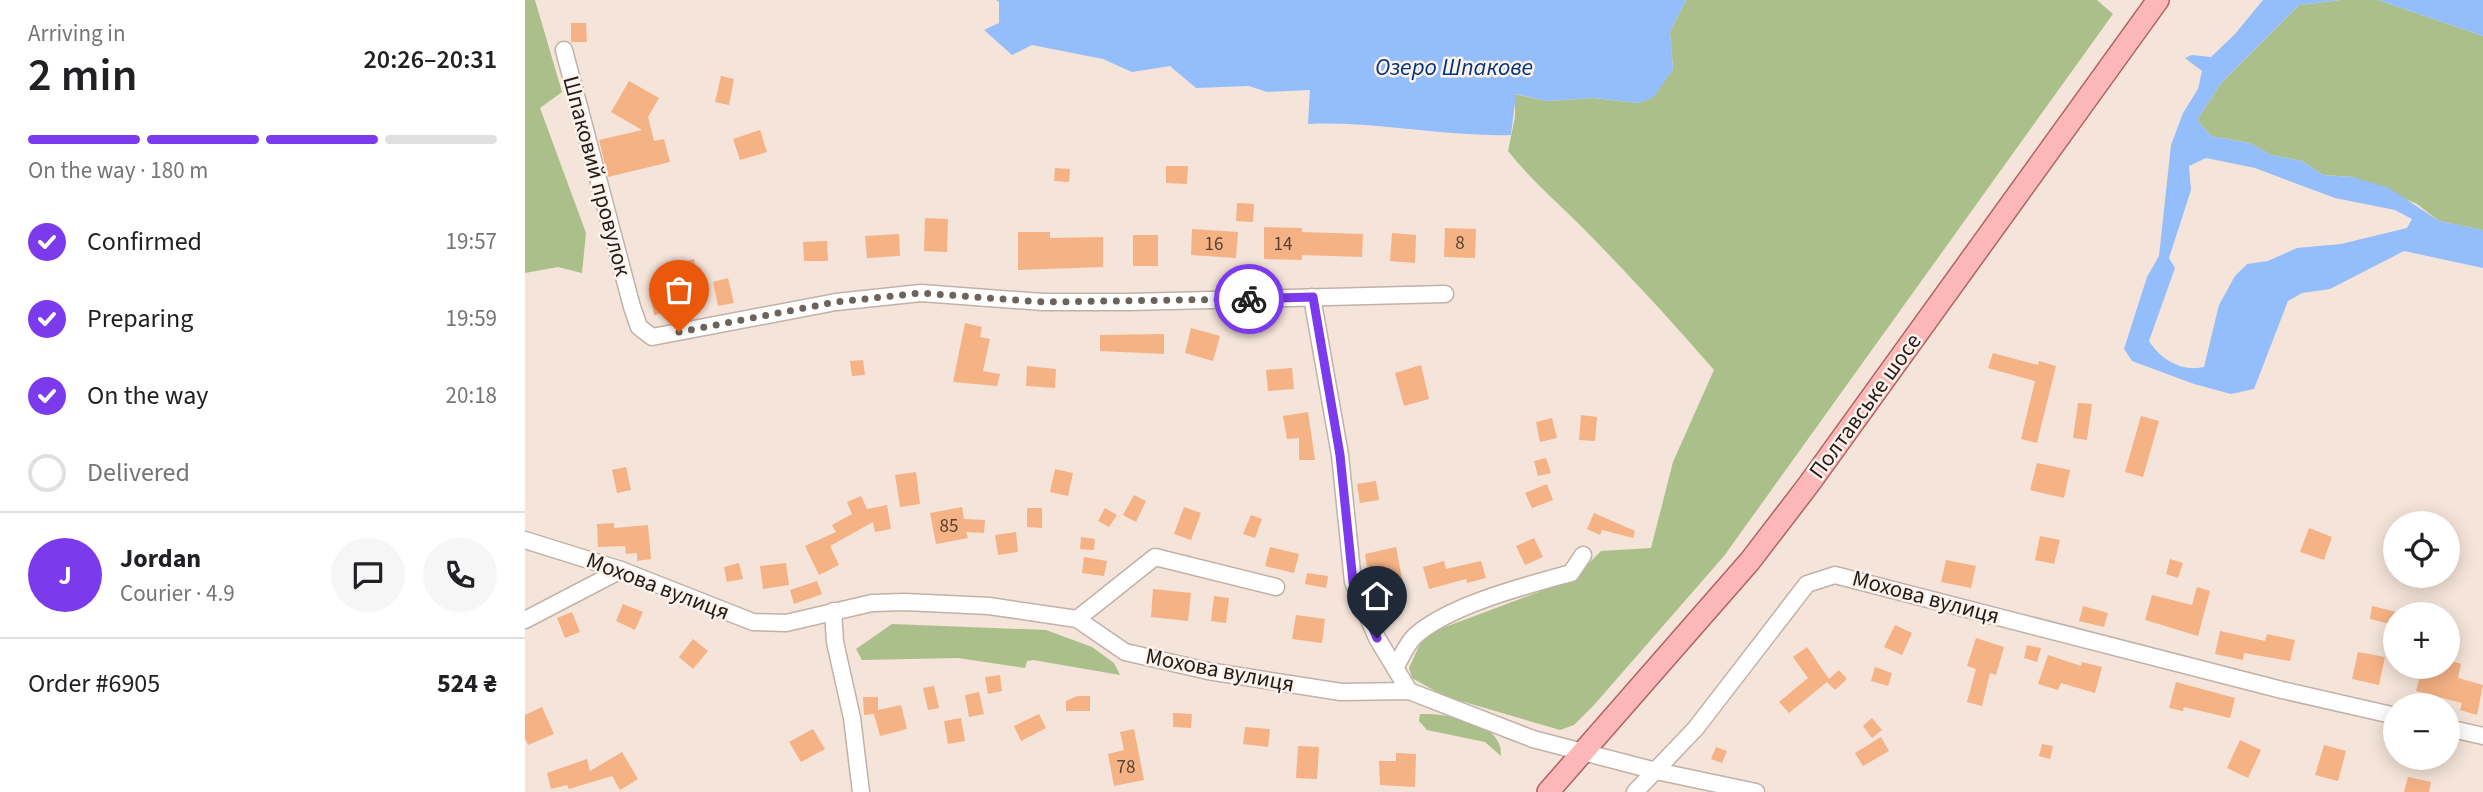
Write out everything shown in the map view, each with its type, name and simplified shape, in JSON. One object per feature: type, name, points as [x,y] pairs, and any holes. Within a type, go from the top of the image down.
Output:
[{"type":"main road","name":"Полтавське шосе","points":[[1548,792],[1750,561],[1809,484],[2158,0]]},
{"type":"street","name":"Шпаковий провулок","points":[[564,50],[632,307],[639,327],[652,337],[836,302],[921,293],[1055,302],[1445,294]]},
{"type":"street","points":[[1313,297],[1340,455],[1353,582],[1377,638],[1409,691]]},
{"type":"street","name":"Мохова вулиця","points":[[525,540],[621,570],[753,622],[786,623],[872,603],[905,602],[989,606],[1077,619],[1125,652],[1208,671],[1341,692],[1409,691],[1533,738],[1586,750],[1656,771],[1756,792]]},
{"type":"street","points":[[1395,668],[1414,636],[1443,618],[1512,590],[1571,573],[1583,555]]},
{"type":"street","points":[[1077,619],[1154,557],[1276,587]]},
{"type":"street","points":[[525,620],[621,570]]},
{"type":"street","name":"Мохова вулиця","points":[[1656,771],[1696,728],[1807,584],[1821,577],[1850,576],[2115,647],[2383,713]]},
{"type":"street","points":[[833,611],[835,642],[852,718],[861,792]]},
{"type":"street","points":[[2460,731],[2483,736]]},
{"type":"street","points":[[1635,792],[1656,771]]},
{"type":"green space","points":[[525,0],[535,0],[562,92],[540,108],[586,233],[582,273],[558,267],[525,273]]},
{"type":"green space","points":[[1686,0],[2097,0],[2113,14],[1724,556],[1594,705],[1574,725],[1560,730],[1444,696],[1412,678],[1409,668],[1420,644],[1437,630],[1573,579],[1601,551],[1651,548],[1673,462],[1714,370],[1633,280],[1508,151],[1515,117],[1515,94],[1546,101],[1594,98],[1638,103],[1652,98],[1673,69],[1670,32]]},
{"type":"green space","points":[[2341,0],[2378,0],[2483,36],[2483,230],[2439,221],[2417,204],[2353,177],[2323,175],[2302,161],[2271,155],[2250,143],[2211,136],[2197,120],[2221,83],[2299,5]]},
{"type":"green space","points":[[892,624],[1046,630],[1092,647],[1114,663],[1120,675],[1033,660],[1027,661],[1025,668],[958,658],[862,660],[856,649]]},
{"type":"green space","points":[[1420,714],[1458,718],[1484,728],[1499,744],[1501,756],[1485,742],[1427,730],[1419,721]]},
{"type":"water","name":"Озеро Шпакове","points":[[996,0],[1686,0],[1670,32],[1673,69],[1653,98],[1638,103],[1594,98],[1546,101],[1516,94],[1511,135],[1486,135],[1359,125],[1308,124],[1310,90],[1267,92],[1249,86],[1196,88],[1170,66],[1132,72],[1103,59],[1032,45],[1012,55],[984,30],[999,23],[999,2]]},
{"type":"water","points":[[2263,0],[2341,0],[2299,5],[2221,83],[2197,120],[2211,136],[2250,143],[2271,155],[2302,161],[2323,175],[2353,177],[2389,188],[2439,221],[2483,230],[2483,268],[2404,251],[2330,289],[2302,293],[2288,301],[2254,389],[2231,394],[2194,384],[2132,361],[2124,349],[2147,277],[2159,256],[2171,145],[2183,113],[2198,89],[2202,71],[2185,58],[2192,55],[2211,57],[2235,34]],"holes":[[[2206,158],[2255,168],[2335,198],[2395,210],[2412,219],[2407,228],[2341,244],[2297,248],[2268,261],[2247,264],[2235,276],[2219,305],[2204,367],[2180,366],[2166,359],[2149,341],[2175,268],[2169,258],[2191,190],[2189,166]]]},
{"type":"water","points":[[2378,0],[2483,0],[2483,36]]},
{"type":"building","points":[[571,23],[586,23],[587,42],[571,42]]},
{"type":"building","points":[[721,76],[734,79],[729,105],[715,102]]},
{"type":"building","points":[[629,81],[659,98],[648,117],[654,141],[664,139],[670,162],[608,177],[599,140],[642,130],[611,112]]},
{"type":"building","points":[[760,130],[767,152],[740,160],[733,139]]},
{"type":"building","points":[[1166,166],[1188,166],[1187,184],[1166,183]]},
{"type":"building","points":[[1055,168],[1070,169],[1069,182],[1054,181]]},
{"type":"building","points":[[1237,203],[1254,204],[1253,222],[1236,221]]},
{"type":"building","points":[[925,218],[948,219],[947,252],[924,251]]},
{"type":"building","points":[[1264,227],[1302,228],[1302,232],[1363,234],[1362,257],[1302,255],[1302,260],[1264,259]]},
{"type":"building","points":[[1445,228],[1476,229],[1475,258],[1444,257]]},
{"type":"building","points":[[1192,229],[1238,232],[1236,258],[1191,255]]},
{"type":"building","points":[[1018,232],[1050,232],[1050,238],[1103,237],[1103,267],[1018,270]]},
{"type":"building","points":[[1392,233],[1416,235],[1415,263],[1390,261]]},
{"type":"building","points":[[899,234],[900,256],[867,258],[865,236]]},
{"type":"building","points":[[1133,235],[1158,235],[1158,266],[1133,266]]},
{"type":"building","points":[[827,241],[828,261],[804,261],[803,242]]},
{"type":"building","points":[[694,259],[697,276],[683,279],[680,262]]},
{"type":"building","points":[[728,278],[734,303],[718,306],[713,282]]},
{"type":"building","points":[[672,283],[677,311],[654,315],[649,287]]},
{"type":"building","points":[[965,323],[982,327],[980,337],[990,339],[983,371],[1000,374],[997,386],[953,382]]},
{"type":"building","points":[[1191,328],[1220,336],[1213,361],[1185,353]]},
{"type":"building","points":[[1164,334],[1164,354],[1100,351],[1100,335]]},
{"type":"building","points":[[1993,353],[2038,365],[2039,361],[2056,366],[2037,443],[2021,439],[2035,381],[1988,368]]},
{"type":"building","points":[[863,360],[865,375],[852,376],[850,361]]},
{"type":"building","points":[[1421,365],[1429,399],[1404,406],[1395,373]]},
{"type":"building","points":[[1027,366],[1056,369],[1055,388],[1026,386]]},
{"type":"building","points":[[1292,368],[1294,389],[1268,391],[1266,370]]},
{"type":"building","points":[[2078,403],[2092,404],[2087,440],[2073,438]]},
{"type":"building","points":[[1308,412],[1315,460],[1299,460],[1299,438],[1287,439],[1283,416]]},
{"type":"building","points":[[1581,415],[1597,417],[1595,441],[1579,440]]},
{"type":"building","points":[[2141,416],[2159,421],[2143,477],[2125,472]]},
{"type":"building","points":[[1552,418],[1557,438],[1540,442],[1536,422]]},
{"type":"building","points":[[1546,458],[1551,473],[1538,476],[1534,461]]},
{"type":"building","points":[[2037,463],[2070,470],[2064,498],[2030,490]]},
{"type":"building","points":[[626,467],[631,490],[617,493],[612,470]]},
{"type":"building","points":[[1055,469],[1073,473],[1068,496],[1050,492]]},
{"type":"building","points":[[916,472],[920,504],[900,507],[895,475]]},
{"type":"building","points":[[1376,481],[1379,500],[1360,503],[1357,484]]},
{"type":"building","points":[[1547,484],[1553,500],[1532,508],[1525,493]]},
{"type":"building","points":[[1134,495],[1146,501],[1136,522],[1123,515]]},
{"type":"building","points":[[861,496],[867,509],[887,505],[891,529],[875,532],[873,522],[830,546],[839,565],[819,575],[805,546],[836,532],[832,525],[852,514],[847,502]]},
{"type":"building","points":[[962,507],[964,519],[985,520],[984,533],[966,532],[968,538],[936,544],[930,513]]},
{"type":"building","points":[[1184,507],[1201,513],[1191,540],[1174,534]]},
{"type":"building","points":[[1027,508],[1042,508],[1042,528],[1027,527]]},
{"type":"building","points":[[1105,508],[1117,515],[1109,527],[1098,521]]},
{"type":"building","points":[[1594,513],[1635,531],[1633,538],[1602,530],[1600,535],[1587,529]]},
{"type":"building","points":[[1251,515],[1262,519],[1255,538],[1243,534]]},
{"type":"building","points":[[614,523],[614,528],[648,525],[651,559],[637,561],[637,553],[626,554],[625,546],[598,547],[597,524]]},
{"type":"building","points":[[2309,528],[2332,537],[2324,560],[2300,552]]},
{"type":"building","points":[[1016,532],[1018,552],[998,555],[995,535]]},
{"type":"building","points":[[2040,536],[2060,540],[2054,564],[2035,560]]},
{"type":"building","points":[[1081,537],[1095,539],[1094,550],[1080,549]]},
{"type":"building","points":[[1534,538],[1543,557],[1525,565],[1516,546]]},
{"type":"building","points":[[1270,547],[1299,554],[1294,573],[1265,566]]},
{"type":"building","points":[[1396,547],[1403,584],[1371,590],[1365,554]]},
{"type":"building","points":[[1084,557],[1107,561],[1104,576],[1082,573]]},
{"type":"building","points":[[2170,559],[2183,563],[2178,578],[2166,574]]},
{"type":"building","points":[[1946,560],[1976,566],[1971,588],[1941,582]]},
{"type":"building","points":[[1444,561],[1446,569],[1481,561],[1486,578],[1467,583],[1466,579],[1429,589],[1423,567]]},
{"type":"building","points":[[739,563],[743,579],[727,582],[724,567]]},
{"type":"building","points":[[786,563],[789,585],[763,589],[760,566]]},
{"type":"building","points":[[1307,573],[1328,576],[1326,588],[1305,584]]},
{"type":"building","points":[[817,581],[822,594],[794,604],[790,590]]},
{"type":"building","points":[[2197,587],[2210,591],[2198,636],[2145,620],[2152,595],[2192,605]]},
{"type":"building","points":[[1153,589],[1191,593],[1188,621],[1151,617]]},
{"type":"building","points":[[1214,596],[1229,598],[1226,623],[1211,621]]},
{"type":"building","points":[[623,604],[643,612],[635,630],[616,621]]},
{"type":"building","points":[[2083,606],[2108,613],[2104,627],[2079,621]]},
{"type":"building","points":[[2372,606],[2383,609],[2383,622],[2370,619]]},
{"type":"building","points":[[572,612],[580,632],[565,638],[557,618]]},
{"type":"building","points":[[1296,615],[1325,619],[1322,643],[1292,639]]},
{"type":"building","points":[[1895,625],[1912,633],[1902,655],[1884,647]]},
{"type":"building","points":[[2220,631],[2265,641],[2267,634],[2295,640],[2290,661],[2244,653],[2243,660],[2215,654]]},
{"type":"building","points":[[1976,638],[2004,647],[1996,675],[1990,673],[1982,706],[1967,702],[1976,669],[1967,666]]},
{"type":"building","points":[[693,639],[708,651],[693,669],[679,657]]},
{"type":"building","points":[[2027,645],[2041,648],[2037,662],[2024,658]]},
{"type":"building","points":[[1807,647],[1829,679],[1839,670],[1847,679],[1835,690],[1827,682],[1789,713],[1779,702],[1808,678],[1793,657]]},
{"type":"building","points":[[2358,652],[2383,657],[2379,685],[2352,679]]},
{"type":"building","points":[[2048,655],[2081,666],[2082,662],[2102,667],[2095,693],[2061,683],[2058,690],[2038,684]]},
{"type":"building","points":[[1875,667],[1892,673],[1888,686],[1871,681]]},
{"type":"building","points":[[1000,675],[1002,691],[988,694],[985,677]]},
{"type":"building","points":[[2419,679],[2460,679],[2483,685],[2477,715],[2460,710],[2460,693],[2416,691]]},
{"type":"building","points":[[2176,682],[2235,698],[2230,718],[2184,707],[2183,711],[2169,708]]},
{"type":"building","points":[[934,686],[939,708],[928,710],[923,688]]},
{"type":"building","points":[[979,692],[984,714],[969,717],[965,695]]},
{"type":"building","points":[[1077,696],[1090,696],[1090,711],[1066,711],[1066,701]]},
{"type":"building","points":[[863,697],[878,697],[878,710],[901,705],[907,729],[880,736],[874,714],[864,715]]},
{"type":"building","points":[[542,707],[554,734],[528,745],[525,738],[525,715]]},
{"type":"building","points":[[1173,713],[1192,714],[1191,728],[1173,727]]},
{"type":"building","points":[[1039,714],[1046,728],[1021,741],[1014,726]]},
{"type":"building","points":[[961,718],[965,741],[948,744],[944,721]]},
{"type":"building","points":[[1872,718],[1882,730],[1872,738],[1863,726]]},
{"type":"building","points":[[1245,727],[1270,729],[1268,747],[1243,744]]},
{"type":"building","points":[[813,729],[825,749],[801,762],[789,742]]},
{"type":"building","points":[[1134,729],[1144,780],[1114,786],[1108,754],[1124,750],[1120,732]]},
{"type":"building","points":[[1881,737],[1889,751],[1863,766],[1855,753]]},
{"type":"building","points":[[2240,740],[2261,750],[2248,778],[2227,768]]},
{"type":"building","points":[[2042,744],[2053,746],[2050,759],[2039,756]]},
{"type":"building","points":[[2324,745],[2346,751],[2338,781],[2315,775]]},
{"type":"building","points":[[1298,746],[1319,747],[1317,779],[1296,778]]},
{"type":"building","points":[[1716,747],[1727,751],[1722,763],[1711,759]]},
{"type":"building","points":[[622,752],[638,779],[620,790],[612,776],[569,789],[567,785],[551,789],[547,773],[587,759],[590,771]]},
{"type":"building","points":[[1396,753],[1416,754],[1415,787],[1380,785],[1379,761],[1396,761]]},
{"type":"building","points":[[2408,777],[2431,782],[2429,792],[2404,792]]},
{"type":"way so far","points":[[679,332],[836,302],[921,293],[1043,302],[1249,299]]},
{"type":"route","points":[[1249,299],[1313,297],[1340,455],[1353,582],[1377,638]]}]
